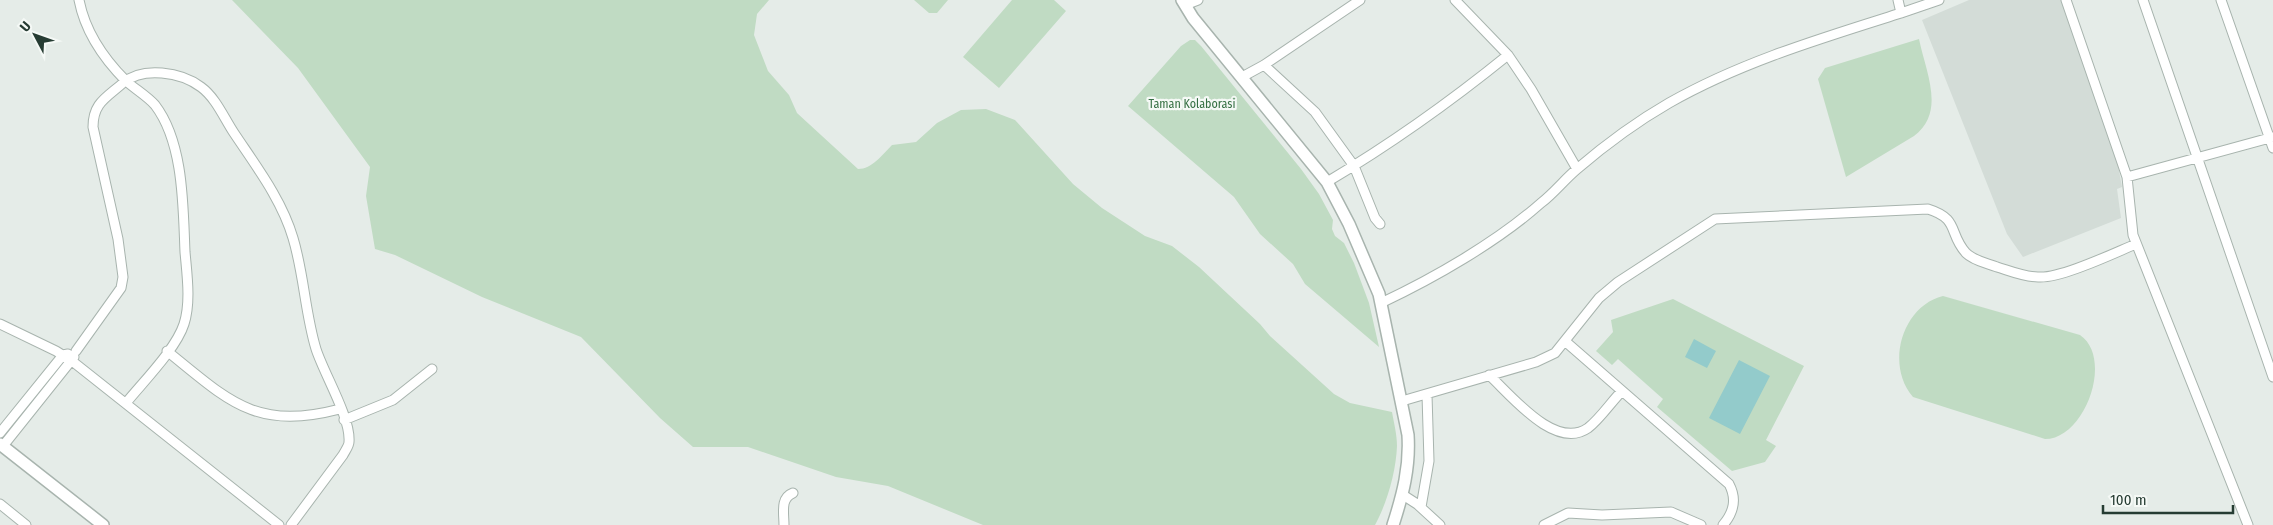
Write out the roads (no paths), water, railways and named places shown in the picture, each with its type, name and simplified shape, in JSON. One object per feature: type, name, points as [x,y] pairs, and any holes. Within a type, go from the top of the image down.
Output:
[{"type":"street","points":[[79,0],[91,36],[126,80],[154,104],[163,118],[170,134],[181,183],[188,299],[185,322],[179,336],[126,403]]},
{"type":"street","points":[[1198,0],[1183,3],[1327,182],[1349,224],[1381,303],[1402,401],[1410,456],[1403,495],[1393,525]]},
{"type":"street","points":[[1242,77],[1264,65],[1360,0]]},
{"type":"street","points":[[1455,0],[1508,56],[1531,88],[1577,169]]},
{"type":"street","points":[[1898,0],[1901,13]]},
{"type":"street","points":[[1381,303],[1454,264],[1504,231],[1540,204],[1577,169],[1618,137],[1668,103],[1707,83],[1802,44],[1939,0]]},
{"type":"street","points":[[2066,0],[2127,177],[2133,235],[2136,244],[2248,525]]},
{"type":"street","points":[[2143,0],[2273,377]]},
{"type":"street","points":[[2221,0],[2273,148]]},
{"type":"street","points":[[1327,182],[1420,123],[1508,56]]},
{"type":"street","points":[[1264,65],[1314,112],[1354,166],[1375,218],[1380,224]]},
{"type":"street","points":[[103,525],[2,445],[72,361],[76,351],[121,288],[120,256],[93,127],[93,114],[97,105],[126,80],[157,72],[193,82],[212,98],[269,187],[287,220],[294,239],[316,350],[340,409],[350,443],[291,525]]},
{"type":"street","points":[[2127,177],[2271,138]]},
{"type":"street","points":[[1402,401],[1536,362],[1555,353],[1566,342],[1599,298],[1618,282],[1715,219],[1928,209],[1942,213],[1949,220],[1964,250],[1971,258],[2039,278],[2055,275],[2136,244]]},
{"type":"street","points":[[0,324],[72,361],[279,525]]},
{"type":"street","points":[[1566,342],[1729,484],[1735,497],[1734,505],[1723,525]]},
{"type":"street","points":[[0,433],[63,355],[76,351]]},
{"type":"street","points":[[167,351],[223,396],[259,413],[294,416],[340,409]]},
{"type":"street","points":[[344,420],[393,400],[432,369]]},
{"type":"street","points":[[1489,375],[1544,425],[1556,432],[1574,433],[1588,428],[1622,391]]},
{"type":"street","points":[[1421,507],[1429,461],[1427,395]]},
{"type":"street","points":[[784,525],[784,501],[787,495],[793,493]]},
{"type":"street","points":[[1403,495],[1421,507],[1440,525]]},
{"type":"street","points":[[0,504],[26,525]]},
{"type":"street","points":[[1544,525],[1568,513],[1602,515],[1671,512],[1701,525]]},
{"type":"water","points":[[1694,339],[1716,351],[1707,368],[1685,357]]},
{"type":"water","points":[[1739,360],[1770,376],[1740,434],[1709,418]]},
{"type":"park label","name":"Taman Kolaborasi","points":[[1192,104]]}]
